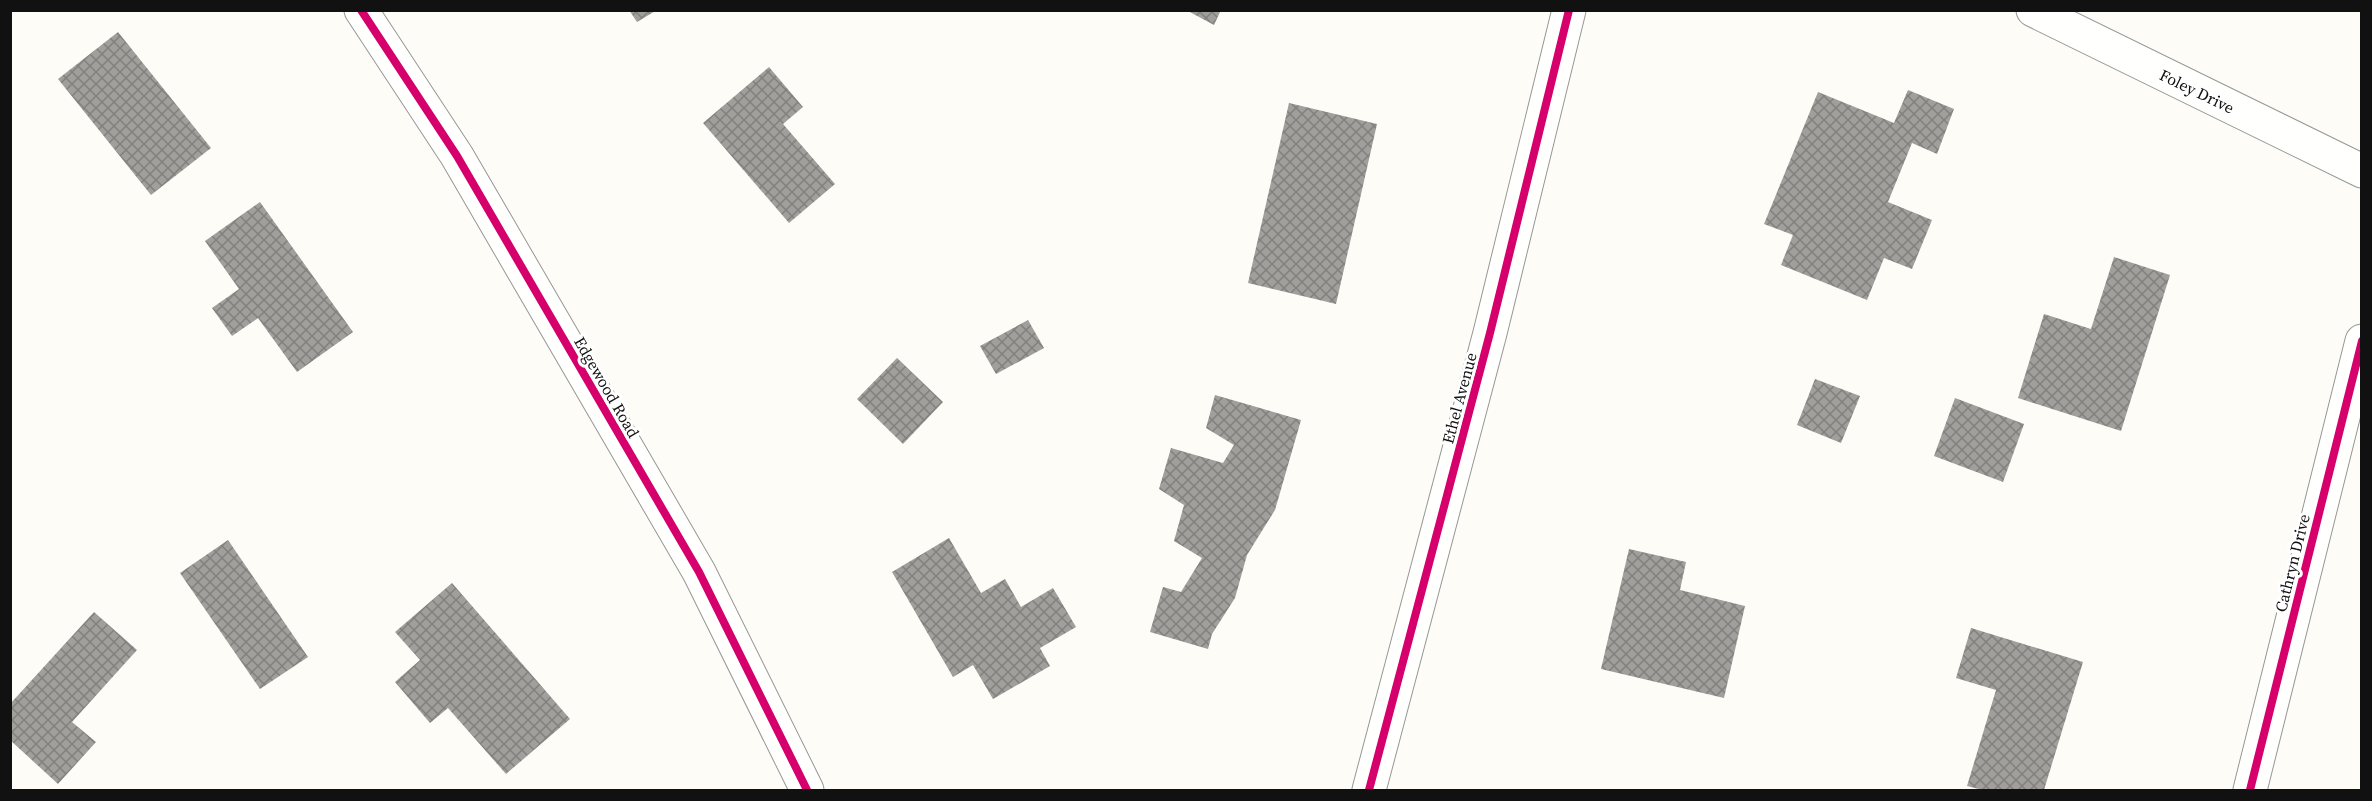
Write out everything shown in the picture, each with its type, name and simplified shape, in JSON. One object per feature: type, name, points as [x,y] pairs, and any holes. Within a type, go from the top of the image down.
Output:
[{"type":"street","name":"Edgewood Road","points":[[361,10],[458,156],[699,572],[807,790]]},
{"type":"street","name":"Ethel Avenue","points":[[1369,790],[1490,333],[1569,10]]},
{"type":"street","name":"Foley Drive","points":[[2033,10],[2361,171]]},
{"type":"street","name":"Cathryn Drive","points":[[2250,790],[2361,341]]},
{"type":"building","points":[[629,10],[657,10],[637,22]]},
{"type":"building","points":[[1186,10],[1221,10],[1214,25]]},
{"type":"building","points":[[118,32],[211,148],[151,195],[58,79]]},
{"type":"building","points":[[769,67],[803,107],[783,124],[835,184],[789,223],[703,123]]},
{"type":"building","points":[[1908,90],[1954,109],[1937,154],[1912,143],[1888,202],[1932,220],[1912,269],[1884,258],[1867,300],[1781,265],[1793,235],[1764,224],[1818,92],[1894,123]]},
{"type":"building","points":[[1289,103],[1377,124],[1336,304],[1248,283]]},
{"type":"building","points":[[260,202],[353,332],[297,372],[258,318],[232,336],[212,308],[239,289],[205,241]]},
{"type":"building","points":[[2114,257],[2170,275],[2121,431],[2018,398],[2044,314],[2091,329]]},
{"type":"building","points":[[1028,320],[1044,348],[996,374],[980,346]]},
{"type":"building","points":[[897,358],[943,402],[903,444],[857,399]]},
{"type":"building","points":[[1815,379],[1860,396],[1841,443],[1797,425]]},
{"type":"building","points":[[1215,395],[1301,420],[1275,510],[1247,555],[1235,598],[1212,634],[1208,649],[1150,632],[1163,587],[1181,592],[1202,558],[1174,541],[1184,505],[1159,489],[1171,448],[1223,463],[1234,445],[1206,428]]},
{"type":"building","points":[[1955,398],[2024,424],[2003,482],[1934,456]]},
{"type":"building","points":[[949,538],[981,593],[1005,579],[1021,607],[1053,588],[1076,627],[1040,648],[1050,666],[993,699],[973,665],[953,677],[892,572]]},
{"type":"building","points":[[228,540],[308,657],[260,689],[180,573]]},
{"type":"building","points":[[1629,549],[1686,562],[1680,590],[1745,606],[1724,698],[1601,669]]},
{"type":"building","points":[[452,583],[570,719],[506,774],[448,708],[430,723],[395,682],[420,660],[395,632]]},
{"type":"building","points":[[94,612],[137,650],[72,722],[96,742],[58,784],[10,740],[10,704]]},
{"type":"building","points":[[1971,628],[2083,662],[2044,790],[1983,790],[1967,786],[1996,690],[1956,678]]},
{"type":"cycle path","points":[[361,10],[457,156],[699,572],[807,790]]},
{"type":"cycle path","points":[[1369,790],[1490,333],[1569,10]]},
{"type":"cycle path","points":[[2250,790],[2362,341]]}]
